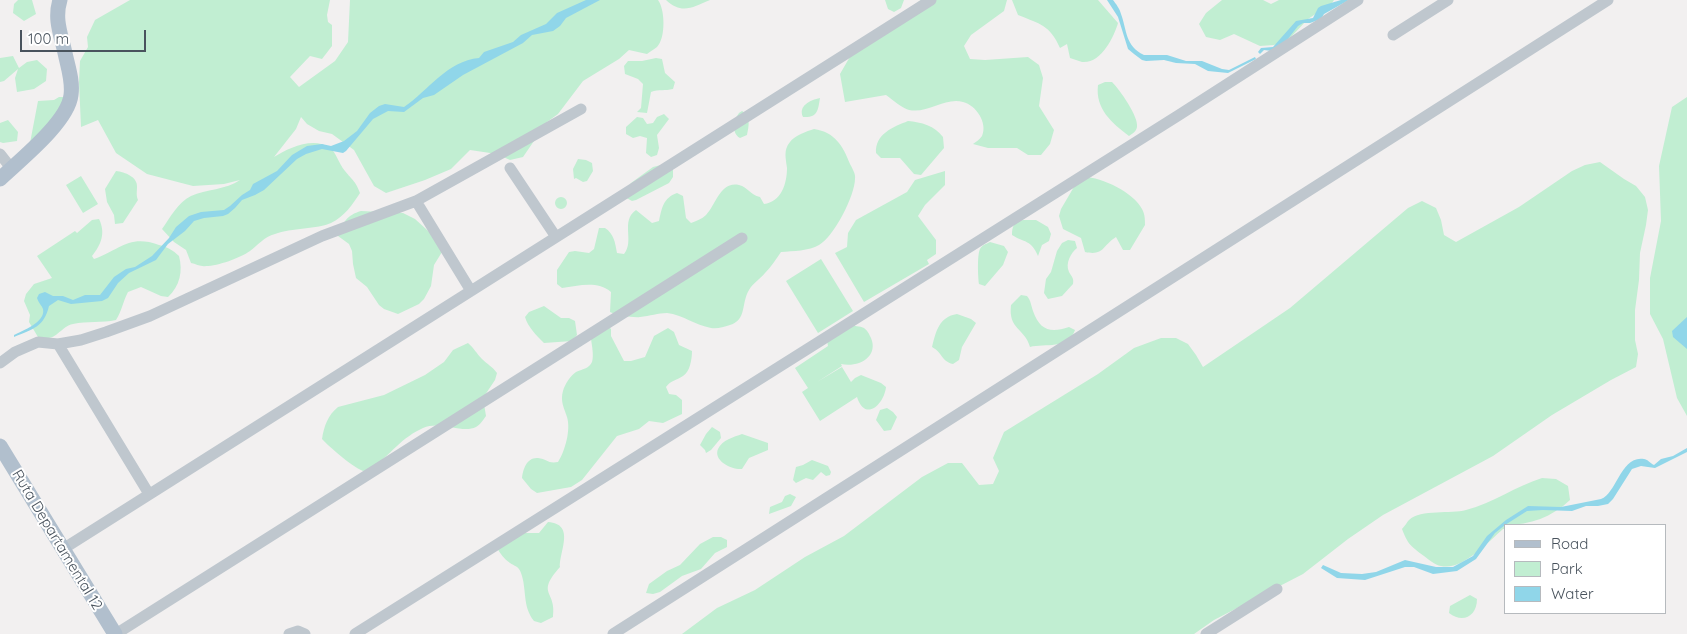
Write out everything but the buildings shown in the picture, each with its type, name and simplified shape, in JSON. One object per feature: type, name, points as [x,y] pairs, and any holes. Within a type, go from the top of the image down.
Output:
[{"type":"main road","points":[[0,179],[50,131],[69,105],[72,85],[57,18],[60,0]]},
{"type":"main road","name":"Ruta Departamental 12","points":[[0,446],[116,634]]},
{"type":"street","points":[[63,549],[931,0]]},
{"type":"street","points":[[355,634],[1179,115],[1358,0]]},
{"type":"street","points":[[1393,35],[1448,0]]},
{"type":"street","points":[[613,634],[1608,0]]},
{"type":"street","points":[[0,363],[15,352],[38,342],[58,344],[80,340],[150,316],[322,236],[416,201],[580,109]]},
{"type":"street","points":[[0,154],[11,168]]},
{"type":"street","points":[[510,168],[556,238]]},
{"type":"street","points":[[416,201],[471,291]]},
{"type":"street","points":[[116,634],[742,238]]},
{"type":"street","points":[[58,344],[149,494]]},
{"type":"street","points":[[1206,634],[1277,590]]},
{"type":"street","points":[[289,634],[298,631],[305,634]]},
{"type":"green space","points":[[18,0],[32,0],[36,14],[24,21],[13,13],[14,4]]},
{"type":"green space","points":[[130,0],[330,0],[327,15],[328,22],[332,25],[332,46],[322,59],[310,56],[290,77],[299,87],[335,61],[348,42],[350,0],[658,0],[664,23],[662,37],[657,47],[647,54],[629,50],[619,59],[583,81],[558,114],[547,122],[523,157],[510,160],[497,154],[470,150],[451,169],[386,193],[374,186],[354,150],[332,134],[319,131],[307,124],[301,117],[296,129],[274,157],[286,150],[309,143],[324,145],[334,152],[360,193],[344,214],[331,223],[271,235],[241,256],[211,266],[200,266],[191,263],[186,250],[174,242],[162,229],[186,199],[197,194],[229,186],[240,180],[224,184],[193,186],[147,174],[116,153],[98,120],[81,127],[80,61],[88,47],[87,37],[95,20]]},
{"type":"green space","points":[[666,0],[710,0],[693,7],[682,8],[672,5]]},
{"type":"green space","points":[[885,0],[904,0],[901,8],[894,12],[888,9]]},
{"type":"green space","points":[[921,0],[1007,0],[1004,11],[971,35],[964,46],[970,59],[985,60],[1028,57],[1039,65],[1043,78],[1039,106],[1054,130],[1050,144],[1041,155],[1028,155],[1017,148],[988,148],[973,144],[982,136],[982,120],[972,107],[963,102],[950,102],[916,111],[903,108],[886,95],[845,102],[840,74],[855,48]]},
{"type":"green space","points":[[1012,0],[1098,0],[1118,23],[1106,49],[1095,59],[1082,62],[1070,58],[1067,44],[1060,48],[1052,34],[1044,26],[1018,15]]},
{"type":"green space","points":[[1222,0],[1263,0],[1271,4],[1279,0],[1334,0],[1308,19],[1289,39],[1274,45],[1260,46],[1234,34],[1220,40],[1206,37],[1199,24],[1206,13]]},
{"type":"green space","points":[[13,56],[19,68],[27,62],[37,60],[47,69],[46,81],[34,89],[17,92],[15,78],[18,69],[4,81],[0,82],[0,58]]},
{"type":"green space","points":[[662,59],[665,73],[675,82],[673,89],[651,92],[647,113],[637,112],[641,108],[643,84],[638,79],[625,74],[624,66],[628,61]]},
{"type":"green space","points":[[1112,82],[1135,117],[1137,129],[1129,136],[1106,115],[1102,108],[1099,101],[1098,85]]},
{"type":"green space","points":[[59,97],[72,97],[30,143],[38,101],[54,100]]},
{"type":"green space","points":[[1687,97],[1687,416],[1677,398],[1663,339],[1650,314],[1650,278],[1661,221],[1659,166],[1672,107]]},
{"type":"green space","points":[[820,98],[818,110],[814,115],[803,117],[802,110],[806,104]]},
{"type":"green space","points":[[742,111],[748,118],[749,125],[747,135],[740,138],[735,133],[733,122]]},
{"type":"green space","points":[[664,114],[669,119],[657,135],[659,148],[657,155],[651,157],[646,153],[647,138],[640,136],[633,138],[626,134],[626,127],[637,117],[643,118],[647,124],[653,123],[657,117]]},
{"type":"green space","points":[[8,120],[18,132],[17,141],[3,143],[0,142],[0,123]]},
{"type":"green space","points":[[908,121],[927,125],[943,137],[944,148],[921,175],[914,174],[900,158],[881,158],[876,153],[878,141],[886,132]]},
{"type":"green space","points":[[814,129],[828,133],[837,141],[854,171],[854,186],[848,205],[825,241],[806,250],[781,252],[763,275],[752,285],[741,315],[735,323],[714,328],[705,327],[667,313],[629,317],[610,312],[611,292],[606,288],[587,285],[562,288],[557,284],[557,270],[569,252],[589,253],[594,249],[599,228],[608,230],[614,239],[617,253],[624,254],[627,249],[628,225],[631,215],[636,210],[652,223],[659,221],[666,201],[677,193],[683,196],[686,218],[691,223],[706,215],[723,190],[733,185],[745,187],[754,195],[760,197],[764,204],[775,200],[782,191],[786,180],[786,148],[792,140],[804,132]]},
{"type":"green space","points":[[578,159],[592,163],[593,171],[587,181],[583,182],[576,178],[574,179],[573,169]]},
{"type":"green space","points":[[1600,162],[1636,186],[1645,197],[1648,210],[1640,253],[1635,310],[1635,340],[1638,354],[1636,367],[1552,415],[1493,456],[1383,515],[1303,574],[1214,620],[1194,634],[682,634],[717,608],[755,590],[805,557],[844,536],[922,477],[948,463],[962,463],[979,485],[993,484],[999,471],[993,458],[1004,432],[1098,374],[1134,348],[1161,338],[1176,338],[1188,344],[1203,367],[1290,308],[1408,208],[1422,201],[1436,208],[1444,235],[1456,242],[1519,207],[1572,171],[1585,165]]},
{"type":"green space","points":[[661,165],[673,169],[673,177],[669,183],[636,200],[632,201],[623,196],[631,183],[653,167]]},
{"type":"green space","points":[[116,171],[127,174],[135,180],[137,183],[138,200],[123,223],[115,224],[114,215],[107,202],[105,189]]},
{"type":"green space","points":[[945,171],[945,185],[925,205],[918,216],[936,240],[936,254],[927,260],[929,264],[864,302],[835,253],[847,247],[848,233],[856,220],[907,192],[915,180]]},
{"type":"green space","points":[[81,176],[98,204],[83,213],[66,185]]},
{"type":"green space","points":[[1084,177],[1100,180],[1117,187],[1132,197],[1142,209],[1145,225],[1130,250],[1123,250],[1116,237],[1096,253],[1085,252],[1081,238],[1063,229],[1059,216],[1061,209],[1078,180]]},
{"type":"green space","points":[[559,197],[563,197],[567,203],[563,209],[559,209],[555,205],[555,201]]},
{"type":"green space","points":[[361,211],[403,213],[415,219],[437,239],[442,252],[434,265],[431,286],[419,304],[398,314],[384,309],[379,305],[367,287],[356,278],[352,251],[349,244],[338,236],[346,220]]},
{"type":"green space","points":[[99,219],[102,239],[92,256],[94,259],[125,244],[140,241],[149,242],[172,250],[179,256],[181,267],[178,283],[168,297],[141,287],[128,292],[116,320],[73,324],[50,338],[38,337],[29,322],[30,315],[24,301],[26,294],[34,284],[52,278],[37,256],[75,231],[77,233],[92,220]]},
{"type":"green space","points":[[1023,220],[1036,220],[1048,227],[1051,234],[1049,241],[1042,245],[1038,256],[1030,244],[1012,235],[1014,225]]},
{"type":"green space","points":[[1068,240],[1075,241],[1077,248],[1068,262],[1068,269],[1073,279],[1073,284],[1062,296],[1048,299],[1044,293],[1046,279],[1051,272],[1057,251],[1062,243]]},
{"type":"green space","points":[[990,242],[1004,246],[1008,252],[1003,265],[985,286],[979,284],[978,256],[981,248]]},
{"type":"green space","points":[[821,259],[853,311],[818,333],[786,281]]},
{"type":"green space","points":[[1021,295],[1027,296],[1039,323],[1052,330],[1069,327],[1075,330],[1072,336],[1062,343],[1030,347],[1028,341],[1012,319],[1011,305]]},
{"type":"green space","points":[[544,306],[561,318],[569,318],[575,321],[577,335],[572,341],[544,343],[533,331],[525,317],[529,312]]},
{"type":"green space","points":[[957,314],[976,323],[962,347],[959,360],[953,364],[946,361],[932,347],[937,330],[942,322],[946,318]]},
{"type":"green space","points":[[606,324],[611,329],[611,336],[624,361],[645,357],[654,336],[668,328],[674,332],[679,345],[692,351],[687,372],[666,387],[669,394],[676,395],[682,400],[682,414],[663,423],[649,421],[639,429],[617,436],[582,480],[571,487],[537,493],[522,478],[525,467],[534,458],[558,462],[568,434],[568,422],[562,401],[564,388],[568,380],[576,372],[591,364],[593,351],[591,339]]},
{"type":"green space","points":[[849,325],[862,327],[868,333],[873,345],[870,356],[860,363],[841,364],[842,366],[817,382],[842,367],[851,382],[861,375],[881,383],[886,387],[885,394],[874,408],[865,409],[857,397],[820,421],[802,392],[808,388],[795,368],[828,346],[827,341]]},
{"type":"green space","points":[[468,343],[497,373],[495,380],[483,398],[486,416],[477,426],[470,429],[437,425],[423,428],[406,438],[377,465],[364,471],[349,462],[322,439],[327,421],[338,407],[384,395],[425,375],[444,362],[453,350]]},
{"type":"green space","points":[[887,408],[897,417],[891,430],[884,431],[876,420],[880,410]]},
{"type":"green space","points":[[712,427],[720,432],[721,438],[706,453],[700,445]]},
{"type":"green space","points":[[742,434],[768,443],[768,450],[749,458],[742,469],[738,469],[724,464],[717,453],[722,443]]},
{"type":"green space","points":[[812,460],[828,466],[831,472],[830,475],[826,476],[821,472],[813,480],[806,478],[796,483],[793,480],[796,467]]},
{"type":"green space","points":[[1542,478],[1556,479],[1568,486],[1570,500],[1556,511],[1532,522],[1504,524],[1504,529],[1482,548],[1466,560],[1449,566],[1441,566],[1432,562],[1410,545],[1406,539],[1402,529],[1414,517],[1428,513],[1466,510],[1486,503]]},
{"type":"green space","points":[[790,494],[796,497],[791,506],[769,514],[770,507],[782,502],[785,496]]},
{"type":"green space","points":[[548,522],[557,524],[562,528],[564,540],[560,567],[549,583],[548,588],[552,602],[553,617],[541,623],[534,621],[530,615],[520,571],[506,560],[497,548],[525,533],[539,533]]},
{"type":"green space","points":[[713,537],[721,537],[727,540],[727,547],[715,553],[701,569],[682,576],[660,592],[646,593],[649,584],[667,571],[680,565],[700,544]]},
{"type":"green space","points":[[1470,595],[1477,599],[1475,610],[1472,614],[1459,618],[1449,613],[1450,606]]},
{"type":"water","points":[[586,0],[600,0],[566,18],[553,31],[532,35],[523,43],[463,75],[434,95],[423,98],[404,112],[388,111],[373,119],[343,153],[322,149],[306,154],[297,159],[264,190],[242,200],[228,214],[194,221],[185,231],[168,244],[156,260],[129,273],[118,283],[108,298],[102,301],[71,304],[58,300],[49,306],[41,323],[27,332],[14,337],[14,335],[33,325],[41,318],[43,309],[37,298],[39,294],[45,292],[53,296],[63,296],[73,300],[85,295],[100,295],[114,277],[152,256],[169,238],[176,227],[189,216],[201,212],[224,210],[250,190],[253,184],[277,171],[292,155],[307,146],[322,144],[331,146],[344,141],[357,131],[370,113],[379,106],[385,104],[404,107],[448,70],[468,60],[479,58],[484,52],[513,42],[521,35],[546,24],[557,13]]},
{"type":"water","points":[[1107,0],[1113,0],[1117,5],[1130,42],[1133,47],[1144,55],[1167,55],[1186,61],[1202,61],[1229,70],[1255,57],[1256,59],[1228,73],[1208,71],[1195,64],[1164,60],[1142,60],[1128,49],[1118,17]]},
{"type":"water","points":[[1341,0],[1349,0],[1324,14],[1321,19],[1298,26],[1287,40],[1272,51],[1264,50],[1260,54],[1258,52],[1261,48],[1273,47],[1296,21],[1313,18],[1321,6]]},
{"type":"water","points":[[1687,317],[1687,349],[1673,337],[1672,331]]},
{"type":"water","points":[[1687,448],[1687,452],[1655,468],[1641,466],[1632,469],[1608,504],[1586,506],[1572,511],[1527,511],[1504,524],[1476,559],[1457,571],[1433,574],[1414,567],[1405,567],[1365,580],[1337,578],[1321,568],[1323,565],[1341,573],[1362,574],[1376,572],[1405,560],[1436,567],[1453,567],[1473,556],[1487,536],[1506,520],[1528,506],[1561,507],[1601,499],[1611,490],[1625,468],[1636,459],[1644,459],[1654,465],[1661,459],[1673,456]]}]
